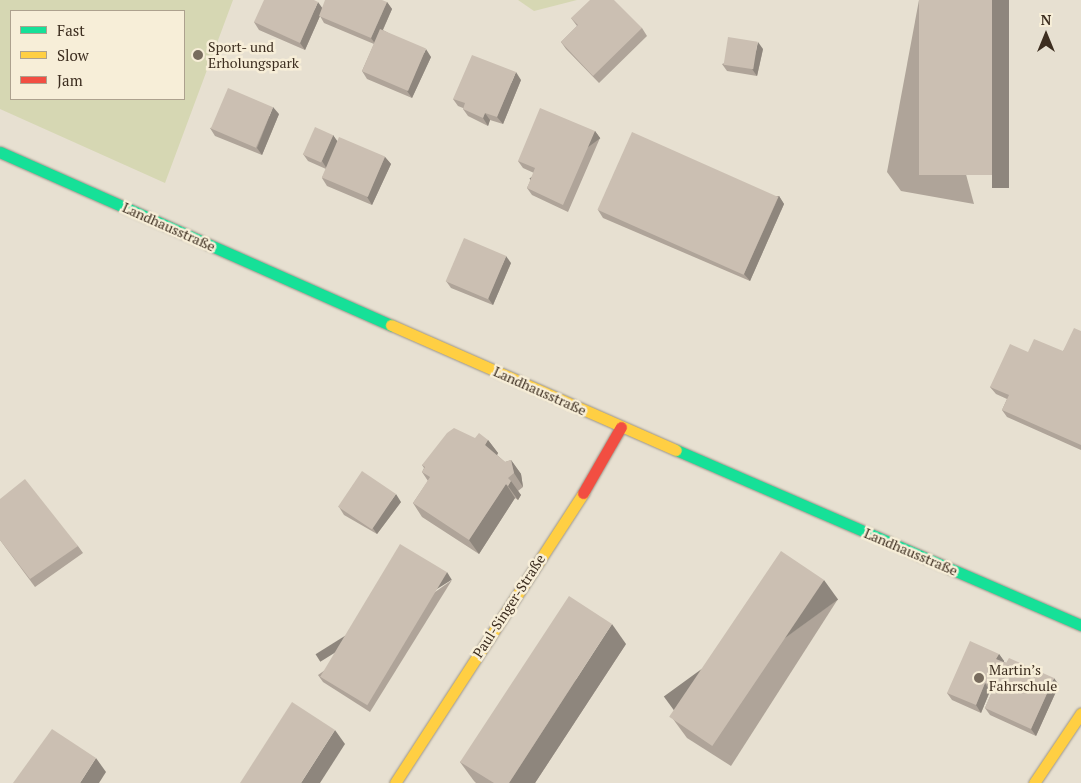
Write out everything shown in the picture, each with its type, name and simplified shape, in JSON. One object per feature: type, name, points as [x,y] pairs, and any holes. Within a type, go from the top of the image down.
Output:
[{"type":"street","name":"Landhausstraße","points":[[0,152],[621,427],[1081,625]]},
{"type":"street","name":"Paul-Singer-Straße","points":[[395,783],[608,454],[621,427]]},
{"type":"street","points":[[1034,783],[1081,713]]},
{"type":"green space","name":"Sport- und Erholungspark","points":[[0,0],[233,0],[165,183],[0,109]]},
{"type":"green space","points":[[518,0],[577,0],[534,11]]},
{"type":"building","points":[[264,0],[314,0],[318,2],[300,43],[254,22]]},
{"type":"building","points":[[325,0],[382,0],[387,2],[371,38],[319,16]]},
{"type":"building","points":[[590,0],[614,0],[642,28],[593,76],[561,42],[578,25],[571,18]]},
{"type":"building","points":[[919,0],[992,0],[992,175],[919,175]]},
{"type":"building","points":[[380,29],[426,49],[408,91],[362,71]]},
{"type":"building","points":[[728,37],[758,42],[753,69],[724,65]]},
{"type":"building","points":[[472,55],[516,72],[497,117],[485,113],[483,118],[463,109],[465,103],[453,99]]},
{"type":"building","points":[[228,88],[273,107],[256,148],[211,129]]},
{"type":"building","points":[[540,108],[595,131],[563,205],[527,188],[535,168],[518,161]]},
{"type":"building","points":[[315,127],[333,135],[321,163],[303,154]]},
{"type":"building","points":[[632,132],[778,197],[744,275],[597,210]]},
{"type":"building","points":[[339,137],[385,157],[368,197],[322,178]]},
{"type":"building","points":[[464,238],[506,256],[488,299],[446,281]]},
{"type":"building","points":[[1074,328],[1081,331],[1081,445],[1002,410],[1009,395],[990,387],[1010,344],[1028,352],[1034,339],[1063,351]]},
{"type":"building","points":[[454,428],[475,438],[479,433],[488,440],[485,445],[505,462],[511,460],[514,473],[508,478],[511,481],[508,486],[506,484],[469,540],[413,503],[430,477],[422,472],[425,467],[422,465],[447,433]]},
{"type":"building","points":[[362,471],[396,494],[372,530],[338,507]]},
{"type":"building","points":[[25,479],[78,546],[30,579],[0,540],[0,499]]},
{"type":"building","points":[[400,544],[447,572],[367,705],[320,677]]},
{"type":"building","points":[[781,551],[824,580],[712,746],[669,717]]},
{"type":"building","points":[[569,596],[612,624],[509,783],[494,783],[460,762]]},
{"type":"building","points":[[970,641],[999,654],[996,659],[1006,663],[1009,658],[1054,678],[1031,729],[985,708],[994,687],[985,683],[976,705],[947,693]]},
{"type":"building","points":[[292,702],[335,730],[301,783],[240,783]]},
{"type":"building","points":[[52,729],[96,758],[80,783],[13,783]]},
{"type":"traffic: fast","points":[[0,152],[391,325]]},
{"type":"traffic: fast","points":[[676,450],[1081,625]]},
{"type":"traffic: slow","points":[[391,325],[676,450]]},
{"type":"traffic: slow","points":[[395,783],[583,493]]},
{"type":"traffic: slow","points":[[1034,783],[1081,713]]},
{"type":"traffic: jam","points":[[583,493],[621,427]]},
{"type":"place","name":"Sport- und Erholungspark","points":[[198,55]]},
{"type":"place","name":"Martin’s Fahrschule","points":[[979,678]]}]
